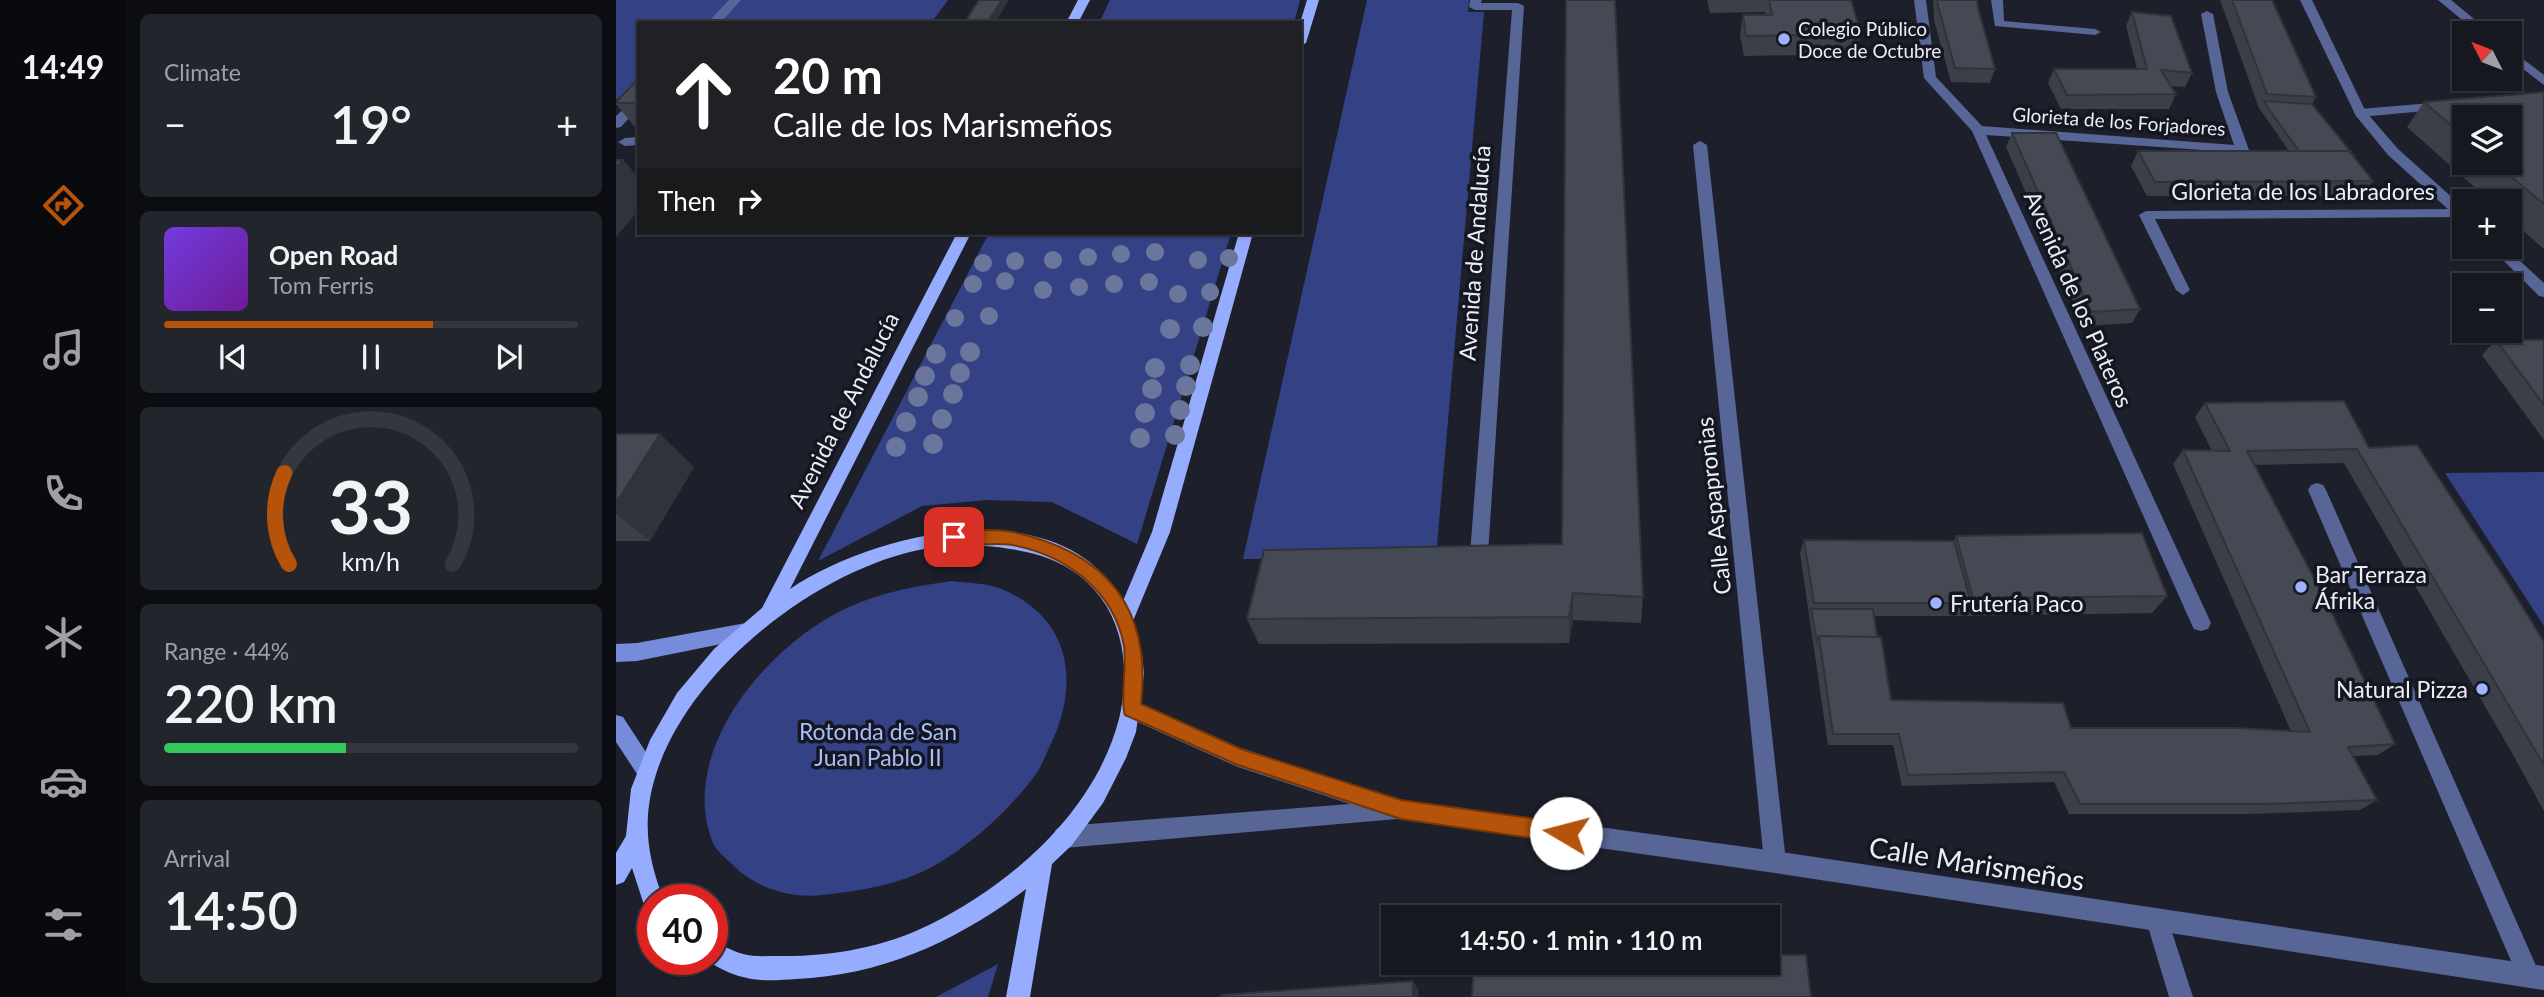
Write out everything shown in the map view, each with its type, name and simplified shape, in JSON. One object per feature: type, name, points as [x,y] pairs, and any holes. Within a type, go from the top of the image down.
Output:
[{"type":"main road","points":[[1073,21],[1084,0]]},
{"type":"main road","points":[[1302,36],[1312,0]]},
{"type":"main road","name":"Avenida de Andalucía","points":[[769,612],[963,235]]},
{"type":"main road","points":[[1125,618],[1161,532],[1245,235]]},
{"type":"main road","points":[[648,884],[636,840],[636,818],[646,770],[663,732],[686,696],[714,662],[769,612],[830,574],[892,549],[954,537],[1010,538],[1060,552],[1099,579],[1125,618],[1133,645],[1135,676],[1132,709],[1119,751],[1096,794],[1042,861],[974,914],[897,951],[818,970],[744,966],[728,959]]},
{"type":"main road","points":[[616,653],[637,652],[746,631]]},
{"type":"main road","points":[[616,724],[646,770]]},
{"type":"main road","points":[[616,874],[636,840]]},
{"type":"main road","points":[[1018,997],[1042,861]]},
{"type":"street","points":[[715,21],[735,0]]},
{"type":"street","name":"Avenida de Andalucía","points":[[1476,0],[1475,7],[1518,6],[1479,554]]},
{"type":"street","name":"Avenida de los Plateros","points":[[1920,0],[1930,78],[1978,130],[2201,623]]},
{"type":"street","points":[[1997,0],[1999,24],[2095,32]]},
{"type":"street","points":[[2306,0],[2360,113],[2393,152],[2452,204]]},
{"type":"street","points":[[2444,0],[2470,21]]},
{"type":"street","name":"Glorieta de los Forjadores","points":[[1978,130],[2242,150],[2222,92],[2207,14]]},
{"type":"street","points":[[2522,63],[2544,81]]},
{"type":"street","points":[[616,124],[637,101]]},
{"type":"street","points":[[2360,113],[2461,104]]},
{"type":"street","name":"Calle Aspapronias","points":[[1700,145],[1775,862]]},
{"type":"street","name":"Glorieta de los Labradores","points":[[2183,290],[2146,215],[2452,214]]},
{"type":"street","points":[[2510,259],[2544,292]]},
{"type":"street","points":[[2318,490],[2537,977]]},
{"type":"street","points":[[1132,709],[1238,757],[1401,810]]},
{"type":"street","points":[[1064,837],[1401,810]]},
{"type":"street","name":"Calle Marismeños","points":[[1401,810],[1775,862],[2537,977]]},
{"type":"street","points":[[2157,920],[2181,997]]},
{"type":"green space","points":[[616,0],[948,0],[932,21],[637,21],[637,98],[616,99]]},
{"type":"green space","points":[[1110,0],[1300,0],[1295,21],[1100,21]]},
{"type":"green space","points":[[1367,0],[1469,0],[1468,12],[1484,12],[1436,557],[1243,559]]},
{"type":"green space","points":[[988,235],[1230,235],[1137,544],[1052,502],[987,500],[922,506],[818,561]]},
{"type":"green space","points":[[2544,472],[2544,626],[2445,473]]},
{"type":"green space","name":"Rotonda de San Juan Pablo II","points":[[952,581],[999,588],[1024,601],[1043,617],[1056,635],[1064,656],[1067,678],[1065,702],[1058,726],[1035,775],[1023,791],[978,835],[939,863],[911,876],[852,891],[811,896],[775,890],[753,881],[723,856],[713,843],[705,808],[707,772],[719,737],[737,704],[761,673],[789,646],[819,624],[874,597]]},
{"type":"green space","points":[[998,964],[988,997],[936,997]]},
{"type":"building","points":[[979,0],[1002,0],[988,21],[965,21]]},
{"type":"building","points":[[1566,0],[1615,0],[1643,597],[1573,593],[1569,617],[1247,619],[1264,550],[1562,544]]},
{"type":"building","points":[[1769,0],[1851,0],[1861,34],[1746,36],[1743,15],[1772,15]]},
{"type":"building","points":[[1937,0],[1977,0],[1995,69],[1955,68]]},
{"type":"building","points":[[2232,0],[2272,0],[2316,97],[2267,94]]},
{"type":"building","points":[[2132,12],[2171,16],[2192,73],[2161,70],[2176,94],[2067,95],[2054,69],[2147,69]]},
{"type":"building","points":[[637,80],[637,103],[616,102]]},
{"type":"building","points":[[2544,92],[2544,204],[2509,175],[2522,175],[2522,105],[2452,105],[2452,126],[2424,102]]},
{"type":"building","points":[[2263,101],[2312,104],[2355,157],[2349,151],[2299,151]]},
{"type":"building","points":[[2012,133],[2056,133],[2140,309],[2091,312]]},
{"type":"building","points":[[2138,151],[2349,151],[2373,181],[2155,182]]},
{"type":"building","points":[[2544,340],[2544,405],[2498,343]]},
{"type":"building","points":[[2344,401],[2369,448],[2417,445],[2544,642],[2544,765],[2357,449],[2247,451],[2326,601],[2395,744],[2348,747],[2377,800],[2264,804],[2080,804],[2064,772],[1908,775],[1899,734],[1833,734],[1819,636],[1881,637],[1891,700],[2063,703],[2071,728],[2235,728],[2310,732],[2183,450],[2230,451],[2205,403]]},
{"type":"building","points":[[616,434],[660,434],[616,503]]},
{"type":"building","points":[[2142,533],[2167,596],[1973,598],[1956,536]]},
{"type":"building","points":[[1804,540],[1954,541],[1971,603],[1814,603]]},
{"type":"building","points":[[1811,609],[1873,609],[1877,637],[1819,636],[1817,641]]},
{"type":"building","points":[[1780,955],[1806,955],[1811,997],[1472,997],[1473,975],[1780,975]]},
{"type":"building","points":[[1413,981],[1413,997],[1220,997],[1221,995]]},
{"type":"place","name":"Colegio Público Doce de Octubre","points":[[1784,39]]},
{"type":"place","name":"Bar Terraza Áfrika","points":[[2301,587]]},
{"type":"place","name":"Frutería Paco","points":[[1936,603]]},
{"type":"place","name":"Natural Pizza","points":[[2482,689]]},
{"type":"route","points":[[954,537],[1010,538],[1060,552],[1099,579],[1125,618],[1133,645],[1135,676],[1132,709],[1238,757],[1401,810],[1566,833]]}]
